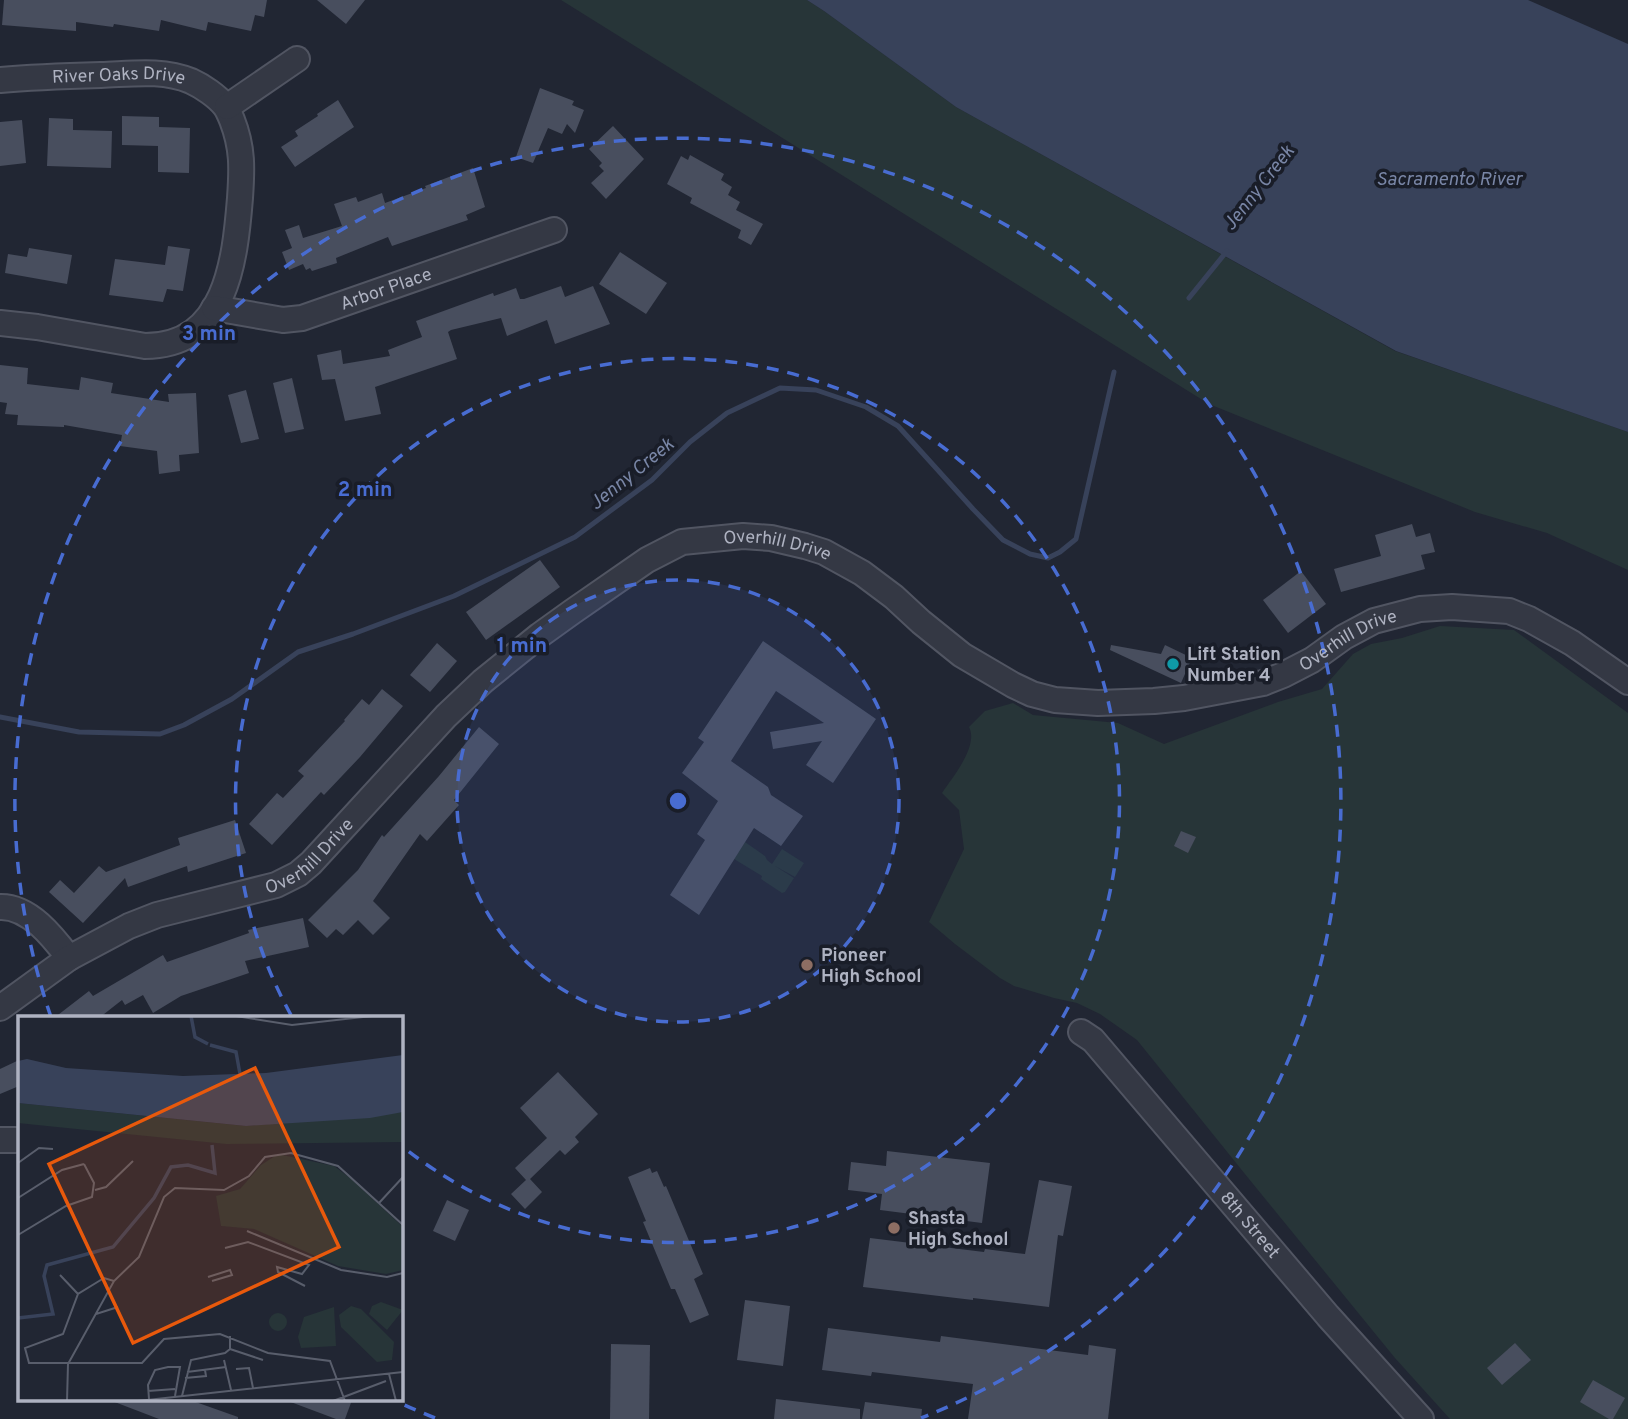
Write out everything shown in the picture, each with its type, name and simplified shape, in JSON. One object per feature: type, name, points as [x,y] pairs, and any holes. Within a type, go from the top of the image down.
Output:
[{"type":"street","points":[[0,323],[121,343],[158,346],[174,343],[200,326],[214,308],[226,285],[233,261],[242,163],[239,137],[227,107],[297,59]]},
{"type":"street","name":"River Oaks Drive","points":[[0,80],[167,74],[193,82],[227,107]]},
{"type":"street","name":"Arbor Place","points":[[214,308],[283,320],[302,318],[554,230]]},
{"type":"street","name":"Overhill Drive","points":[[0,1008],[69,958],[143,920],[262,889],[287,881],[298,874],[321,853],[446,716],[483,681],[584,604],[647,560],[682,542],[743,536],[771,538],[824,552],[862,573],[974,662],[1032,694],[1055,700],[1098,703],[1154,701],[1263,683],[1312,660],[1374,621],[1420,609],[1452,607],[1508,611],[1529,619],[1572,643],[1628,682]]},
{"type":"street","points":[[0,907],[10,907],[36,921],[69,958]]},
{"type":"street","name":"8th Street","points":[[1081,1032],[1093,1040],[1328,1317],[1421,1419]]},
{"type":"shaded area","points":[[561,0],[807,0],[956,107],[1395,351],[1628,432],[1628,570],[1547,533],[1475,512],[1209,404]]},
{"type":"shaded area","points":[[1440,626],[1514,630],[1628,713],[1628,1419],[1450,1419],[1395,1358],[1137,1040],[1100,1014],[1077,1003],[1014,986],[929,922],[964,849],[959,810],[942,793],[958,771],[967,752],[971,735],[969,727],[985,711],[1013,703],[1033,715],[1118,723],[1164,744],[1278,702],[1322,689],[1353,654],[1371,644]]},
{"type":"shaded area","points":[[745,842],[772,864],[782,849],[804,863],[795,877],[775,866],[794,878],[785,892],[782,893],[761,879],[762,876],[734,859]]},
{"type":"water","name":"Sacramento River","points":[[807,0],[1528,0],[1628,44],[1628,432],[1396,351],[956,107]]},
{"type":"building","points":[[4,0],[267,0],[264,17],[255,15],[251,31],[208,22],[206,31],[161,20],[159,31],[114,24],[113,27],[76,22],[76,31],[2,25]]},
{"type":"building","points":[[317,0],[365,0],[346,24]]},
{"type":"building","points":[[540,88],[574,101],[572,105],[584,110],[575,133],[567,124],[562,134],[548,128],[533,163],[516,157]]},
{"type":"building","points":[[338,100],[354,127],[295,167],[281,147],[298,136],[295,131]]},
{"type":"building","points":[[122,116],[159,117],[159,127],[190,128],[189,173],[158,172],[158,146],[122,145]]},
{"type":"building","points":[[49,118],[73,119],[73,130],[112,131],[111,168],[47,166]]},
{"type":"building","points":[[22,120],[26,163],[0,166],[0,122]]},
{"type":"building","points":[[613,126],[644,159],[606,199],[591,183],[604,171],[599,166],[602,163],[589,149]]},
{"type":"building","points":[[690,155],[724,174],[721,180],[732,187],[728,195],[740,202],[736,210],[763,224],[751,245],[738,238],[741,230],[690,203],[692,198],[667,184],[681,156],[688,160]]},
{"type":"building","points":[[473,168],[485,207],[466,215],[468,220],[392,246],[388,237],[336,258],[337,263],[312,271],[310,268],[306,270],[303,264],[289,270],[282,252],[292,248],[285,230],[299,225],[303,238],[342,226],[334,204],[356,197],[358,202],[382,193],[385,203]]},
{"type":"building","points":[[168,246],[190,249],[183,291],[167,289],[163,302],[109,295],[115,259],[165,265]]},
{"type":"building","points":[[29,248],[72,255],[67,284],[5,273],[8,254],[27,257]]},
{"type":"building","points":[[620,252],[667,283],[646,314],[599,284]]},
{"type":"building","points":[[561,286],[565,297],[593,286],[610,324],[555,344],[547,320],[507,336],[501,318],[451,330],[448,332],[457,359],[375,387],[381,414],[345,421],[335,379],[322,380],[317,355],[341,350],[343,364],[390,356],[388,350],[422,337],[416,321],[493,293],[494,296],[516,288],[520,299],[524,299]]},
{"type":"building","points":[[0,365],[28,368],[27,384],[79,390],[81,377],[113,383],[111,393],[169,402],[168,394],[196,393],[199,453],[179,455],[180,471],[159,474],[157,451],[120,446],[122,435],[64,425],[17,425],[18,415],[5,414],[7,403],[0,402]]},
{"type":"building","points":[[292,378],[304,429],[285,433],[273,383]]},
{"type":"building","points":[[246,390],[259,439],[241,443],[228,395]]},
{"type":"building","points":[[1412,524],[1416,537],[1430,533],[1435,552],[1421,555],[1425,569],[1341,592],[1334,569],[1381,556],[1375,535]]},
{"type":"building","points":[[540,560],[560,587],[486,640],[466,612]]},
{"type":"building","points":[[1301,571],[1326,604],[1288,633],[1263,600]]},
{"type":"building","points":[[763,641],[876,719],[833,783],[806,765],[822,741],[773,749],[770,732],[824,723],[776,691],[731,761],[768,787],[771,795],[803,816],[781,846],[754,828],[699,915],[670,895],[705,840],[697,834],[718,801],[682,773],[704,742],[698,738]]},
{"type":"building","points":[[437,643],[457,661],[430,692],[410,675]]},
{"type":"building","points":[[1111,645],[1161,654],[1165,645],[1192,658],[1181,683],[1110,650]]},
{"type":"building","points":[[382,689],[403,706],[360,757],[324,795],[321,792],[272,845],[249,824],[277,793],[283,798],[304,776],[298,771],[362,699],[369,705]]},
{"type":"building","points":[[479,727],[499,744],[454,800],[459,805],[427,841],[420,834],[373,901],[390,918],[373,935],[358,920],[343,935],[336,929],[327,938],[308,920],[358,870],[382,835],[384,837],[439,776]]},
{"type":"building","points":[[235,820],[246,853],[188,872],[187,866],[128,887],[125,878],[83,923],[49,892],[60,880],[74,893],[99,866],[106,872],[180,845],[178,838]]},
{"type":"building","points":[[1181,831],[1196,837],[1188,853],[1174,846]]},
{"type":"building","points":[[303,918],[309,947],[245,961],[249,973],[181,996],[153,1013],[143,995],[125,1005],[122,1000],[102,1016],[57,1016],[89,991],[93,996],[163,955],[167,962],[249,933],[248,930]]},
{"type":"building","points":[[18,1060],[18,1086],[0,1094],[0,1069]]},
{"type":"building","points":[[558,1072],[598,1114],[575,1137],[579,1142],[565,1155],[560,1150],[530,1179],[542,1192],[525,1209],[511,1194],[526,1180],[515,1168],[547,1138],[520,1108]]},
{"type":"building","points":[[887,1151],[990,1163],[982,1223],[880,1210],[882,1194],[848,1190],[851,1162],[886,1166]]},
{"type":"building","points":[[650,1168],[652,1173],[657,1171],[664,1187],[666,1186],[703,1274],[694,1279],[709,1315],[690,1323],[675,1289],[671,1289],[643,1222],[646,1221],[628,1177]]},
{"type":"building","points":[[1039,1180],[1072,1186],[1063,1236],[1058,1235],[1049,1307],[863,1287],[870,1238],[984,1252],[985,1249],[1025,1254]]},
{"type":"building","points":[[447,1200],[469,1210],[455,1241],[433,1231]]},
{"type":"building","points":[[745,1300],[790,1306],[783,1366],[737,1360]]},
{"type":"building","points":[[828,1328],[940,1342],[941,1336],[1088,1355],[1089,1345],[1116,1349],[1108,1419],[968,1419],[973,1384],[872,1372],[871,1376],[822,1370]]},
{"type":"building","points":[[1515,1343],[1531,1360],[1502,1385],[1487,1368]]},
{"type":"building","points":[[611,1344],[650,1345],[649,1419],[610,1419]]},
{"type":"building","points":[[1593,1380],[1625,1398],[1613,1419],[1580,1402]]},
{"type":"building","points":[[776,1399],[860,1409],[860,1419],[774,1419]]},
{"type":"building","points":[[115,1402],[196,1402],[238,1417],[238,1419],[159,1419]]},
{"type":"building","points":[[291,1402],[351,1402],[345,1419],[336,1419]]},
{"type":"building","points":[[865,1402],[922,1409],[921,1419],[862,1419]]},
{"type":"waterway","name":"Jenny Creek","points":[[1189,298],[1227,251]]},
{"type":"waterway","name":"Jenny Creek","points":[[0,717],[79,732],[160,734],[184,725],[232,699],[298,652],[454,596],[575,537],[652,480],[690,442],[727,413],[780,388],[816,390],[866,407],[898,426],[1003,540],[1030,554],[1048,558],[1076,539],[1114,372]]},
{"type":"place","name":"Lift Station Number 4","points":[[1173,664]]},
{"type":"place","name":"Pioneer High School","points":[[807,965]]},
{"type":"place","name":"Shasta High School","points":[[894,1228]]}]
